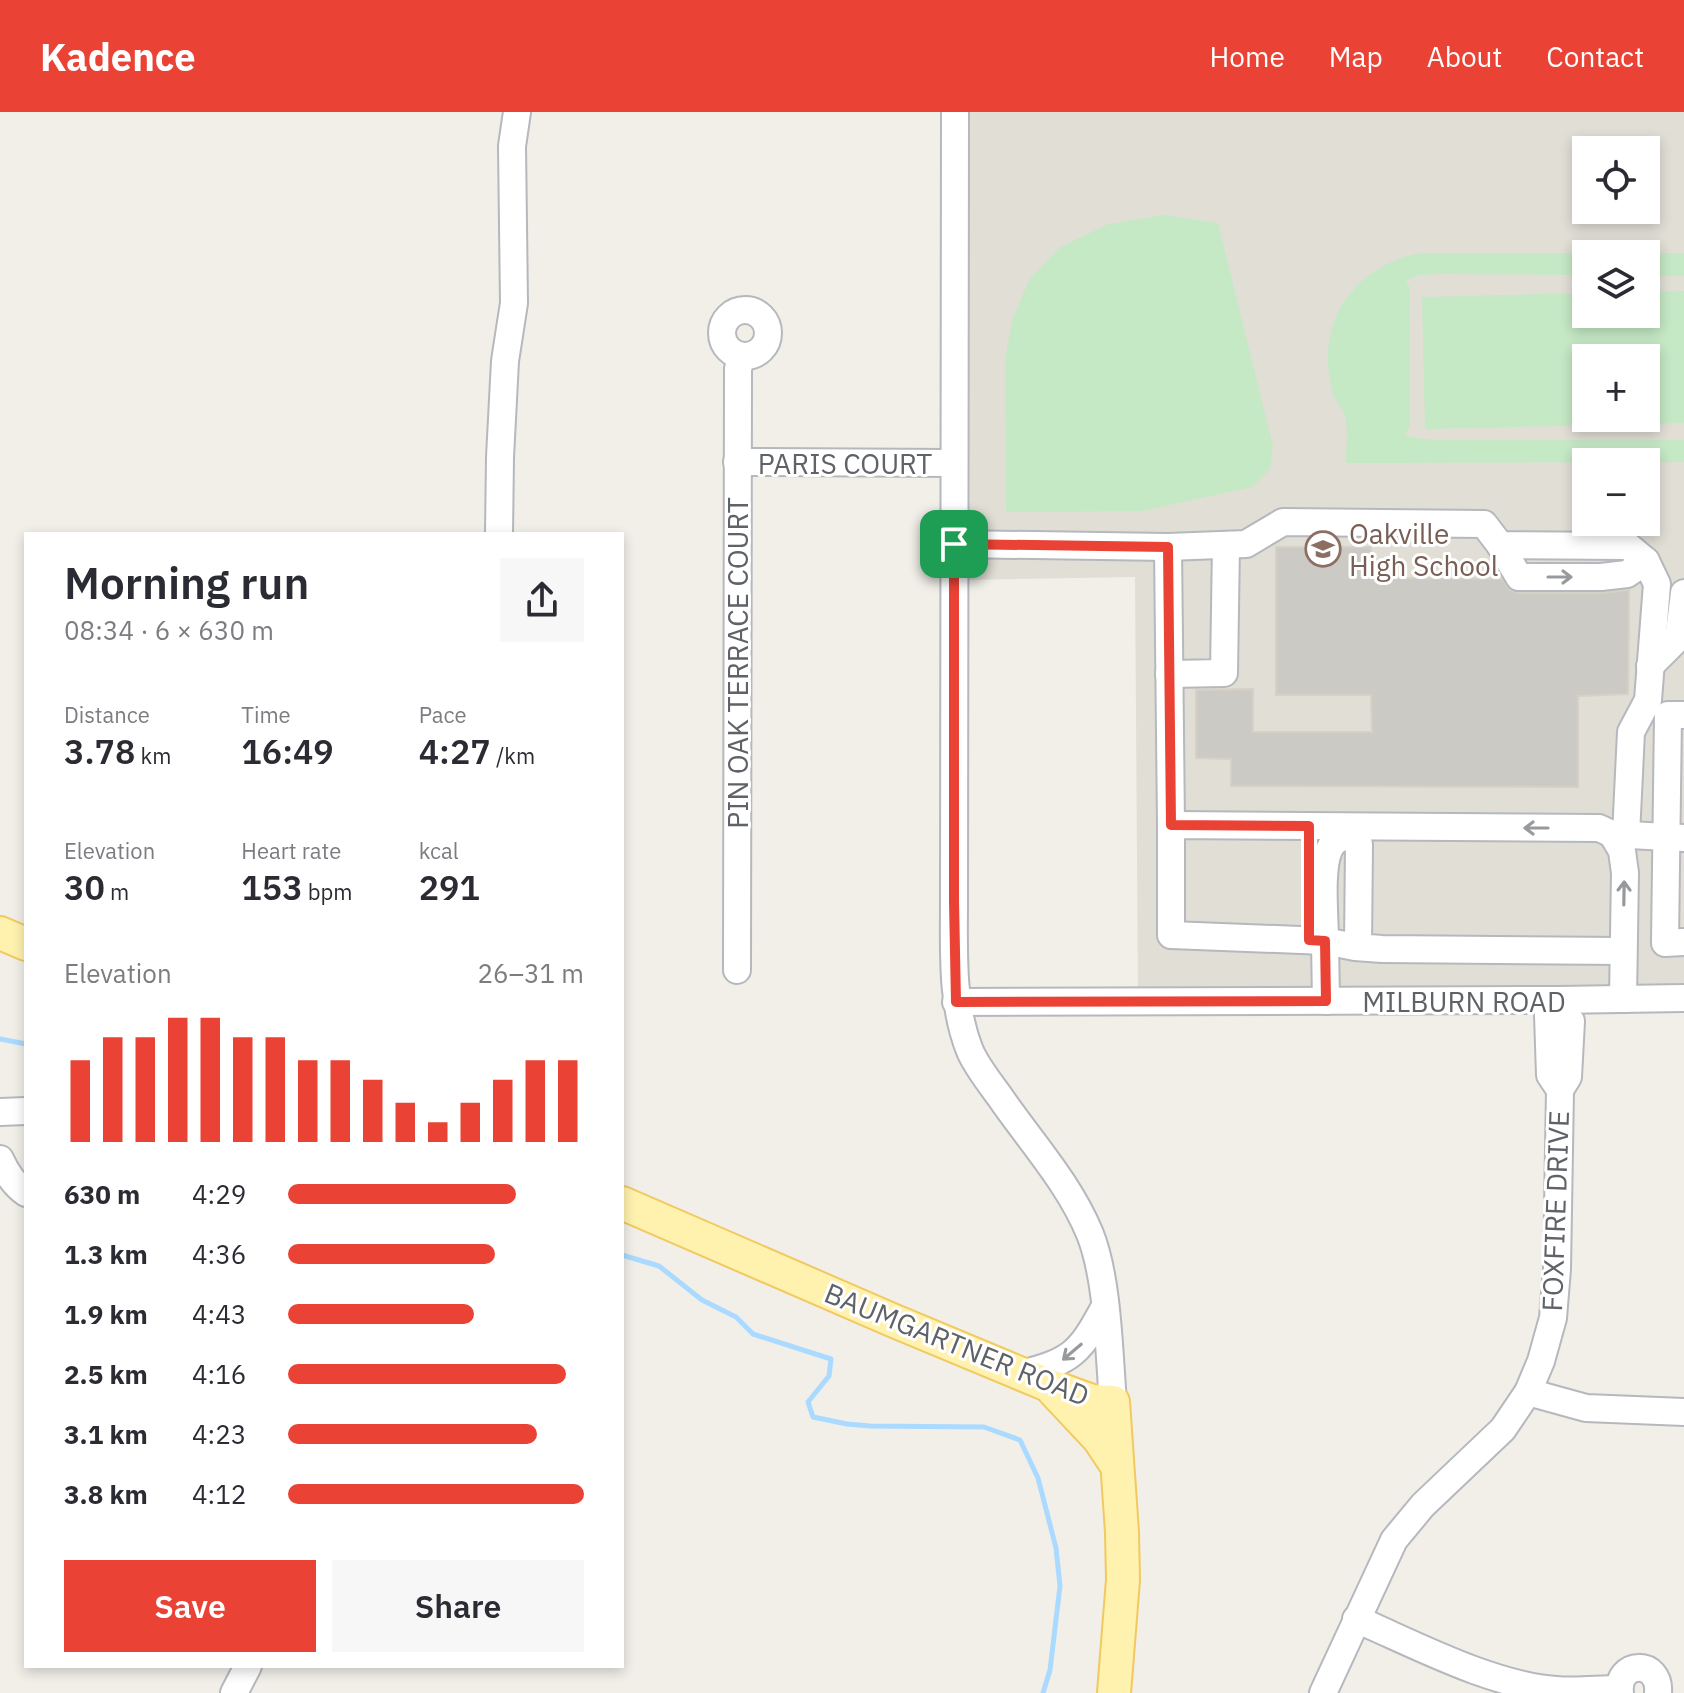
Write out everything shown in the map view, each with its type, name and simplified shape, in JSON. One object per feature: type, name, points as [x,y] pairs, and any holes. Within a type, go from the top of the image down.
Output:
[{"type":"main road","points":[[0,933],[24,943]]},
{"type":"main road","name":"BAUMGARTNER ROAD","points":[[624,1204],[1034,1379],[1092,1401],[1113,1402],[1123,1580],[1114,1693]]},
{"type":"main road","points":[[1034,1379],[1099,1439],[1117,1466]]},
{"type":"street","points":[[499,532],[505,361],[514,303],[512,146],[517,112]]},
{"type":"street","points":[[955,112],[956,1002],[971,1054],[1079,1208],[1096,1253],[1105,1306],[1113,1402]]},
{"type":"street","name":"PIN OAK TERRACE COURT","points":[[737,970],[737,462],[738,369],[741,358]]},
{"type":"street","name":"PARIS COURT","points":[[737,462],[954,463]]},
{"type":"street","points":[[954,544],[1168,547],[1246,544],[1283,522],[1484,524],[1500,545],[1628,546],[1646,561],[1657,584],[1648,700],[1631,732],[1619,835],[1625,873],[1623,999]]},
{"type":"street","points":[[1169,674],[1224,673],[1226,545]]},
{"type":"street","points":[[1168,547],[1171,935],[1317,941],[1358,947],[1623,951]]},
{"type":"street","points":[[1650,666],[1679,633],[1684,593]]},
{"type":"street","points":[[1684,715],[1668,715],[1676,838],[1665,943],[1684,942]]},
{"type":"street","points":[[1171,825],[1309,826],[1346,832],[1599,828],[1619,835],[1676,838]]},
{"type":"street","points":[[1309,826],[1317,941],[1326,1001]]},
{"type":"street","points":[[1317,941],[1329,848],[1336,840],[1347,836],[1346,832]]},
{"type":"street","points":[[1346,832],[1359,844],[1358,947]]},
{"type":"street","name":"MILBURN ROAD","points":[[956,1002],[1558,1004],[1684,998]]},
{"type":"street","name":"FOXFIRE DRIVE","points":[[1323,1693],[1394,1540],[1423,1505],[1503,1429],[1528,1392],[1541,1361],[1553,1318],[1557,1269],[1560,1090],[1550,1075],[1548,1015],[1558,1004]]},
{"type":"street","points":[[0,1112],[24,1111]]},
{"type":"street","points":[[0,1159],[7,1173],[24,1192]]},
{"type":"street","points":[[1034,1379],[1071,1355],[1089,1336],[1105,1306]]},
{"type":"street","points":[[1528,1392],[1586,1408],[1684,1412]]},
{"type":"street","points":[[1356,1619],[1481,1673],[1510,1681],[1556,1690],[1620,1691],[1622,1677],[1632,1669],[1644,1668],[1655,1675],[1658,1693]]},
{"type":"street","points":[[234,1693],[247,1668]]},
{"type":"shaded area","name":"Oakville High School","points":[[967,112],[1684,112],[1684,989],[1138,994],[1135,577],[961,580]]},
{"type":"green space","points":[[1164,215],[1218,223],[1273,446],[1270,469],[1252,487],[1142,511],[1006,512],[1005,358],[1012,321],[1029,280],[1059,248],[1108,224]]},
{"type":"green space","points":[[1418,253],[1572,253],[1572,275],[1438,274],[1406,280],[1410,289],[1410,426],[1405,435],[1437,440],[1684,440],[1684,462],[1660,462],[1660,448],[1572,448],[1572,462],[1346,463],[1346,419],[1334,395],[1329,374],[1331,331],[1348,296],[1378,269]]},
{"type":"green space","points":[[1660,253],[1684,253],[1684,276],[1660,276]]},
{"type":"green space","points":[[1684,291],[1684,423],[1660,424],[1660,344],[1572,344],[1572,426],[1425,429],[1422,297],[1572,293],[1572,328],[1660,328],[1660,292]]},
{"type":"building","name":"Oakville High School","points":[[1276,547],[1371,547],[1371,578],[1502,579],[1510,590],[1519,593],[1629,590],[1628,694],[1578,696],[1578,787],[1231,786],[1231,759],[1196,758],[1196,690],[1253,689],[1253,732],[1372,732],[1371,695],[1276,695]]},
{"type":"waterway","points":[[0,1039],[24,1044]]},
{"type":"waterway","points":[[624,1256],[659,1266],[702,1300],[736,1317],[753,1334],[831,1359],[829,1376],[808,1402],[813,1417],[870,1426],[984,1427],[1020,1440],[1038,1478],[1056,1548],[1060,1586],[1050,1670],[1043,1693]]},
{"type":"place","name":"Oakville High School","points":[[1323,549]]},
{"type":"route","points":[[954,544],[1168,547],[1171,825],[1309,826],[1309,940],[1325,941],[1326,1001],[956,1002],[954,544]]}]
